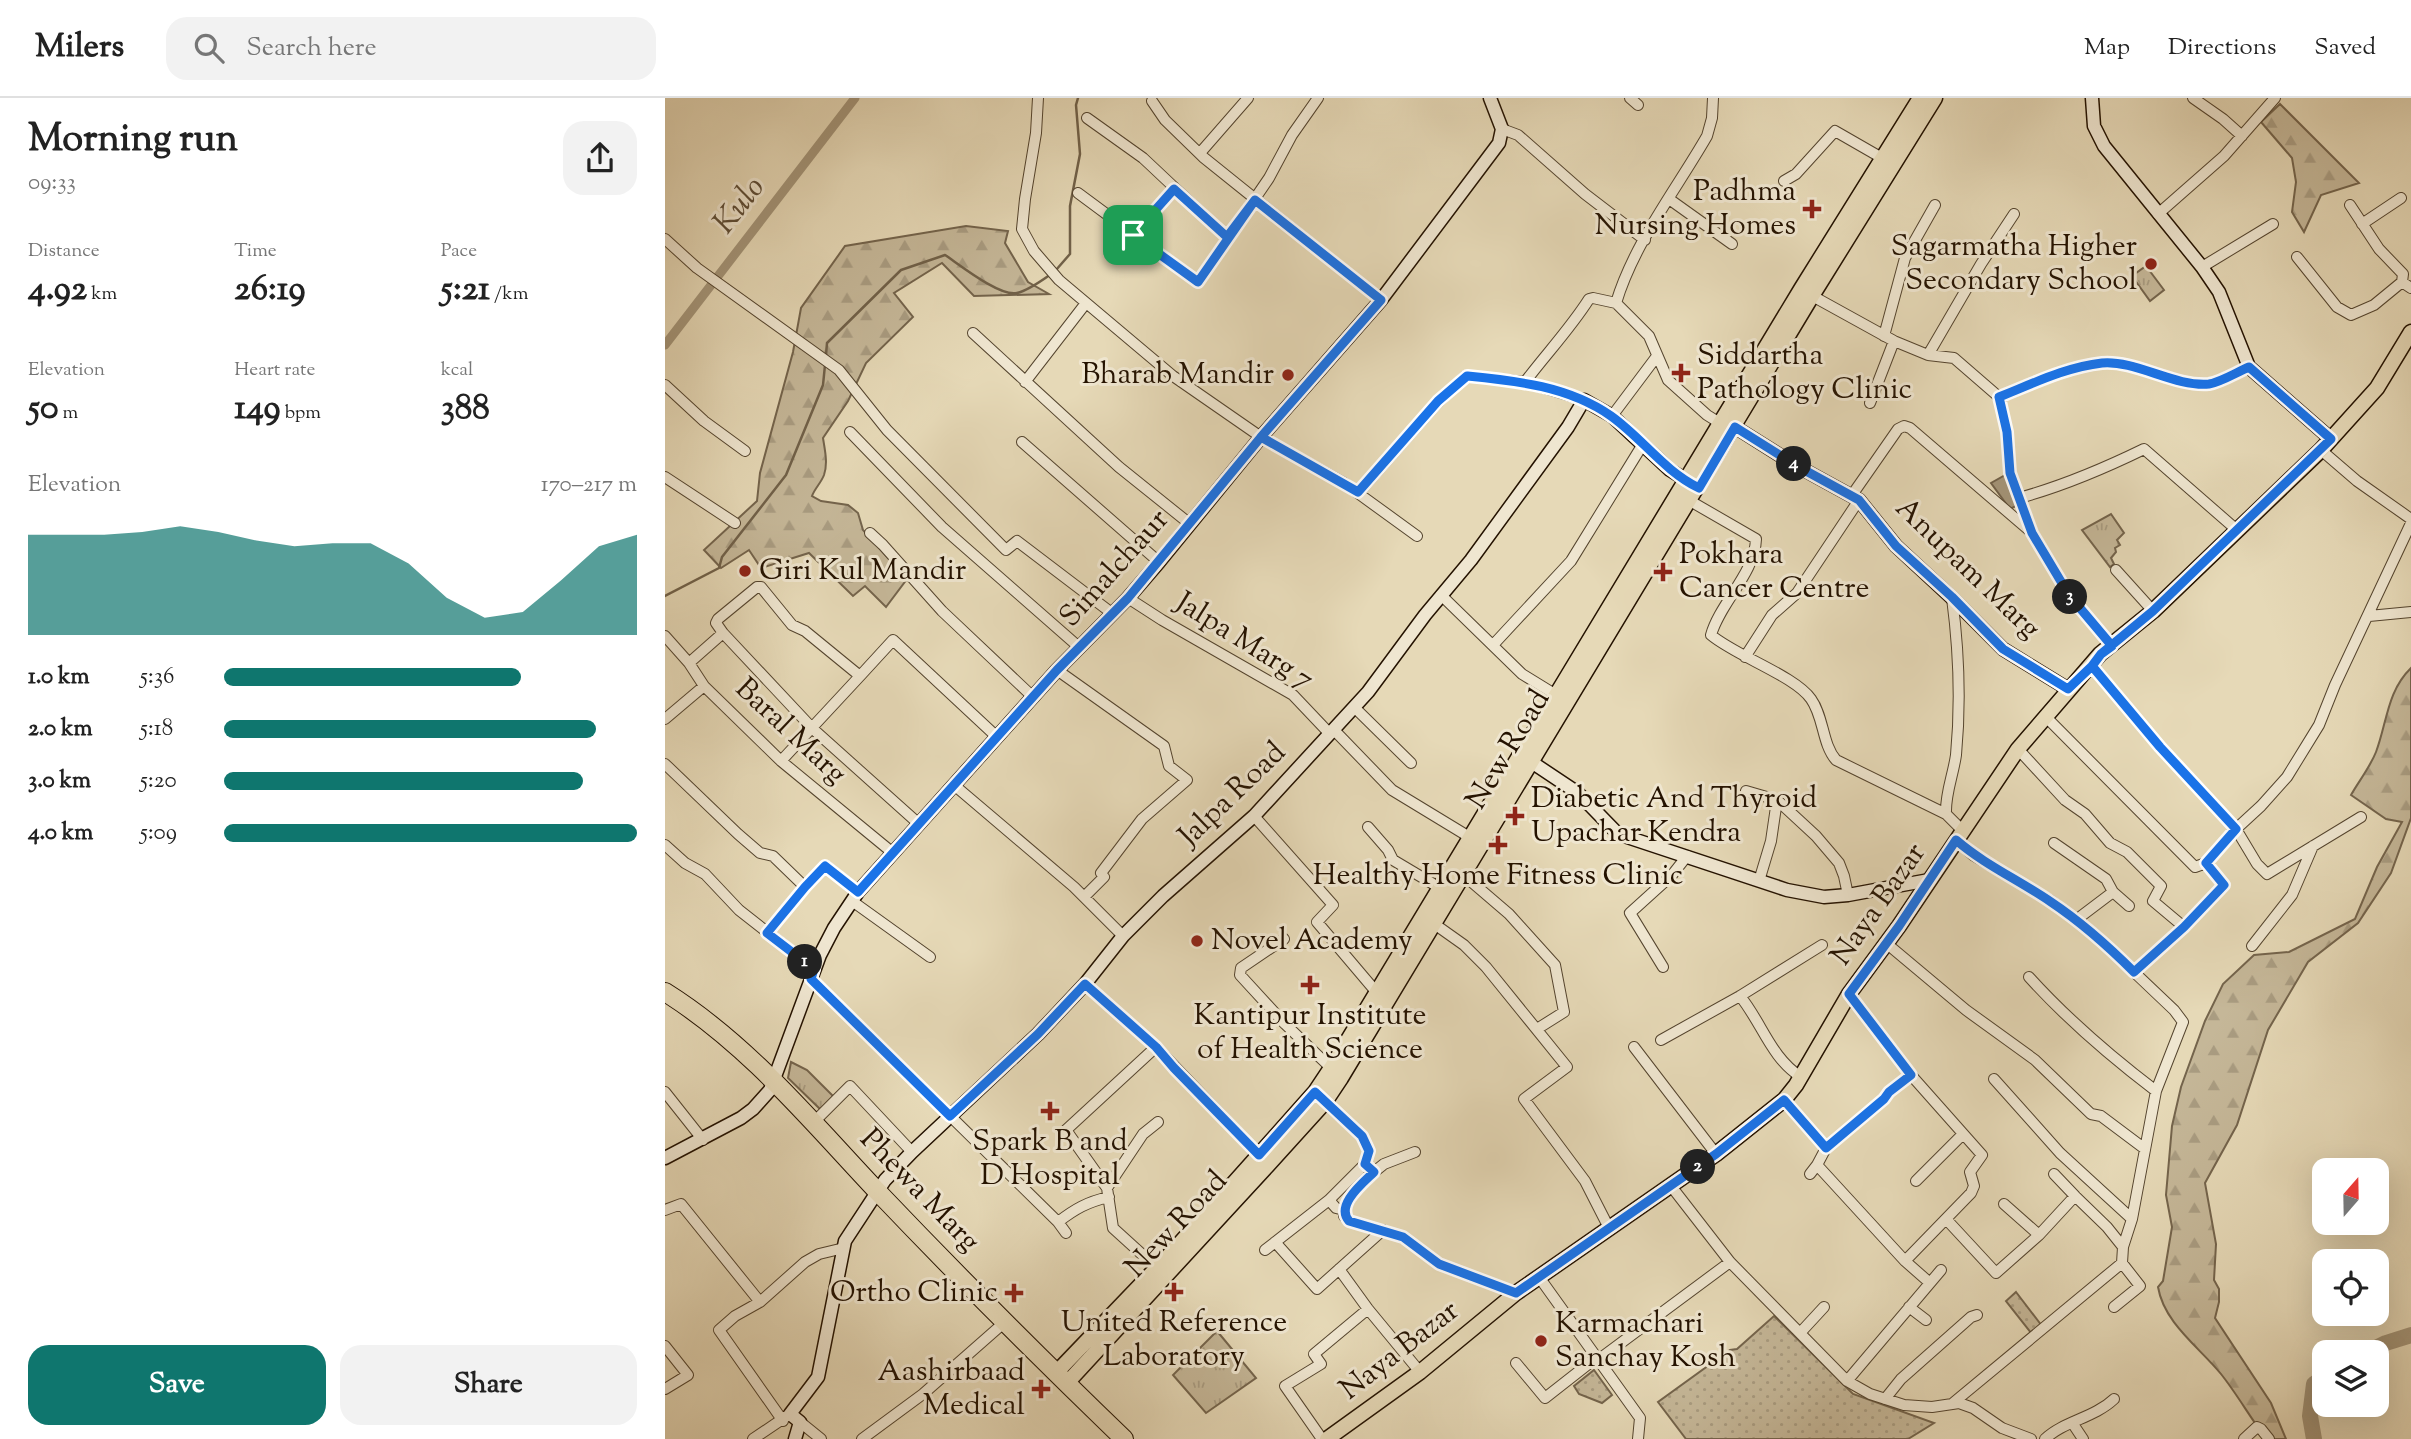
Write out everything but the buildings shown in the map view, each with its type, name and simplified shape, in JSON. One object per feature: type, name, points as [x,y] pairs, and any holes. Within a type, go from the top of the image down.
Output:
[{"type":"highway","name":"Phewa Marg","points":[[665,992],[728,1038],[758,1064],[877,1191],[1124,1439]]},
{"type":"main road","points":[[1490,98],[1502,129]]},
{"type":"main road","name":"New Road","points":[[1062,1377],[1259,1155],[1320,1097],[1331,1068],[1440,888],[1458,871],[1527,759],[1807,293],[1882,158],[1920,98]]},
{"type":"main road","name":"New Road","points":[[1807,293],[1935,98]]},
{"type":"main road","points":[[2092,98],[2094,126],[2104,146],[2202,267],[2219,292],[2249,367],[2326,444]]},
{"type":"main road","name":"Simalchaur","points":[[774,1083],[812,974],[834,928],[855,897],[1057,670],[1128,598],[1261,437],[1381,300],[1490,157],[1499,143],[1502,129]]},
{"type":"main road","name":"Naya Bazar","points":[[1327,1439],[1420,1372],[1516,1293],[1716,1154],[1784,1100],[1801,1077],[1849,994],[2018,749],[2068,689],[2117,638],[2153,611],[2326,444],[2378,388],[2411,332]]},
{"type":"main road","points":[[1584,400],[1612,416],[1688,491]]},
{"type":"main road","name":"Jalpa Road","points":[[791,1419],[818,1377],[845,1241],[877,1191],[912,1152],[1038,1034],[1085,984],[1123,936],[1163,896],[1254,816],[1332,732],[1382,676],[1441,595],[1471,560],[1568,428],[1584,400]]},
{"type":"main road","name":"Anupam Marg","points":[[1728,425],[1856,498],[1896,546],[2003,649],[2068,689]]},
{"type":"main road","points":[[1527,759],[1578,793],[1618,834],[1759,881],[1824,897],[1929,880]]},
{"type":"main road","name":"New Road","points":[[1062,1377],[1320,1097],[1433,923],[1471,838],[1527,759]]},
{"type":"main road","points":[[665,1158],[703,1140],[753,1109],[774,1083]]},
{"type":"main road","points":[[791,1419],[795,1439]]},
{"type":"street","points":[[1038,98],[1036,133],[1022,229],[1034,251],[1059,281],[1173,376],[1261,437],[1358,492],[1417,536]]},
{"type":"street","points":[[1200,153],[1248,98]]},
{"type":"street","points":[[1078,193],[1198,282],[1255,200],[1292,135],[1318,98]]},
{"type":"street","points":[[1616,303],[1644,240],[1707,136],[1713,118],[1713,98]]},
{"type":"street","points":[[2193,98],[2224,119],[2242,136]]},
{"type":"street","points":[[2158,214],[2224,156],[2275,98]]},
{"type":"street","points":[[1152,101],[1165,120],[1200,153],[1381,300]]},
{"type":"street","points":[[1087,118],[1143,158],[1227,237]]},
{"type":"street","points":[[1502,129],[1518,135],[1585,194],[1644,240]]},
{"type":"street","points":[[1784,181],[1795,174],[1835,131],[1882,158]]},
{"type":"street","points":[[1133,235],[1174,189]]},
{"type":"street","points":[[2362,224],[2401,198]]},
{"type":"street","points":[[1669,199],[1733,244]]},
{"type":"street","points":[[1870,402],[1889,339],[1905,257],[1935,205]]},
{"type":"street","points":[[2297,257],[2337,307],[2351,315],[2374,305],[2406,285],[2403,274],[2379,249],[2350,205]]},
{"type":"street","points":[[1928,355],[1980,264],[2014,214]]},
{"type":"street","points":[[2202,267],[2273,224]]},
{"type":"street","points":[[665,239],[697,268],[839,370],[887,430],[1006,550],[1017,541],[1113,614]]},
{"type":"street","points":[[1807,293],[1889,339],[1928,355],[1954,358],[1999,397],[2007,432],[2010,473],[2032,533],[2069,595],[2112,646]]},
{"type":"street","points":[[1525,382],[1546,353],[1570,328],[1589,299],[1593,298],[1616,303],[1649,336],[1668,380],[1707,415],[1728,425]]},
{"type":"street","points":[[1025,382],[1086,303]]},
{"type":"street","points":[[973,333],[1119,467],[1190,524]]},
{"type":"street","points":[[1612,416],[1657,356]]},
{"type":"street","points":[[1999,397],[2051,376],[2102,363],[2209,384],[2249,367]]},
{"type":"street","points":[[1358,492],[1438,401],[1467,376],[1525,382],[1584,400]]},
{"type":"street","points":[[665,385],[704,421],[745,451]]},
{"type":"street","points":[[1745,657],[1772,615],[1797,593],[1898,429],[1904,426],[1910,428],[2032,533]]},
{"type":"street","points":[[850,432],[942,527],[1080,648]]},
{"type":"street","points":[[1022,442],[1159,562]]},
{"type":"street","points":[[1493,645],[1570,561],[1643,444]]},
{"type":"street","points":[[2046,717],[2195,867],[2206,863],[2287,777],[2319,724],[2369,616],[2410,517],[2357,481],[2326,444]]},
{"type":"street","points":[[2019,498],[2100,471],[2144,449],[2238,531]]},
{"type":"street","points":[[665,477],[736,523]]},
{"type":"street","points":[[1688,491],[1756,539],[1745,572],[1711,635],[1794,684],[1811,698],[1836,760],[1946,814]]},
{"type":"street","points":[[870,533],[942,611],[1033,697]]},
{"type":"street","points":[[2116,569],[2153,611]]},
{"type":"street","points":[[860,676],[805,631],[792,625],[761,587],[757,586],[716,623],[813,729],[919,824]]},
{"type":"street","points":[[1441,595],[1522,674],[1562,699]]},
{"type":"street","points":[[1952,597],[1959,648],[1960,698],[1955,757],[1945,800],[1946,814],[1973,855],[2051,901],[2076,920],[2174,1010],[2183,1022],[2157,1091],[2132,1219],[2123,1247],[2122,1263],[2140,1286],[2114,1307]]},
{"type":"street","name":"Jalpa Marg 7","points":[[1128,598],[1293,695],[1392,790],[1471,838]]},
{"type":"street","points":[[2369,616],[2411,612]]},
{"type":"street","points":[[689,663],[723,633]]},
{"type":"street","name":"Baral Marg","points":[[665,636],[704,685],[781,761],[893,853]]},
{"type":"street","points":[[781,761],[893,640],[997,737]]},
{"type":"street","points":[[2092,666],[2160,747],[2236,829],[2257,864],[2267,874],[2361,817]]},
{"type":"street","points":[[1057,670],[1164,746],[1169,766],[1187,780],[1142,819],[1101,873],[1104,877],[1084,897]]},
{"type":"street","points":[[665,719],[704,685]]},
{"type":"street","points":[[1354,707],[1411,763]]},
{"type":"street","points":[[2018,749],[2065,800],[2085,814],[2110,843],[2127,852],[2161,886],[2153,901],[2184,927]]},
{"type":"street","points":[[665,764],[745,841],[760,853],[773,856],[805,887]]},
{"type":"street","points":[[954,785],[1084,897],[1123,936]]},
{"type":"street","points":[[1746,791],[1777,800],[1828,848],[1844,876],[1848,895]]},
{"type":"street","points":[[1759,881],[1771,841],[1777,800]]},
{"type":"street","points":[[1254,816],[1333,905],[1317,922],[1378,994]]},
{"type":"street","points":[[1368,827],[1388,849],[1392,859],[1440,888]]},
{"type":"street","points":[[2054,843],[2106,879],[2113,891],[2129,906]]},
{"type":"street","points":[[665,845],[685,863],[705,874],[739,910],[812,974],[1066,1233]]},
{"type":"street","points":[[2252,946],[2291,895],[2314,845]]},
{"type":"street","points":[[1663,967],[1630,913],[1672,875],[1687,856]]},
{"type":"street","points":[[2134,972],[2184,927],[2224,885],[2206,863]]},
{"type":"street","points":[[767,933],[825,866],[855,897],[930,957]]},
{"type":"street","points":[[1458,871],[1509,914],[1555,965],[1564,1013],[1537,1029]]},
{"type":"street","points":[[2076,920],[2113,891]]},
{"type":"street","points":[[1433,923],[1464,945],[1486,968],[1567,1067],[1524,1099],[1585,1181],[1609,1228]]},
{"type":"street","points":[[1285,939],[1241,968],[1240,975],[1285,1024],[1331,1068]]},
{"type":"street","points":[[1886,943],[1966,1010],[2035,1060],[2091,1114],[2101,1116],[2145,1149]]},
{"type":"street","points":[[1661,1040],[1740,996],[1822,945]]},
{"type":"street","points":[[2029,976],[2060,1011],[2114,1059],[2157,1091]]},
{"type":"street","points":[[1085,984],[1156,1047],[1259,1155]]},
{"type":"street","points":[[1849,994],[1911,1075],[1982,1155],[1970,1172],[1973,1190],[1905,1261]]},
{"type":"street","points":[[1740,996],[1760,1024],[1773,1052],[1801,1077]]},
{"type":"street","points":[[1156,1047],[1066,1130],[1108,1192],[1113,1228],[1157,1268]]},
{"type":"street","points":[[1634,1047],[1716,1154]]},
{"type":"street","points":[[1911,1075],[1826,1148],[1814,1170],[1930,1283]]},
{"type":"street","points":[[1994,1079],[2060,1153],[2132,1219]]},
{"type":"street","points":[[814,1121],[850,1086],[912,1152]]},
{"type":"street","points":[[665,1092],[703,1140]]},
{"type":"street","points":[[1265,1250],[1329,1200],[1365,1164],[1369,1151],[1362,1136],[1320,1097]]},
{"type":"street","points":[[1784,1100],[1826,1148]]},
{"type":"street","points":[[1058,1222],[1077,1207],[1108,1192],[1143,1134],[1158,1122]]},
{"type":"street","points":[[1916,1181],[1963,1133]]},
{"type":"street","points":[[1415,1152],[1384,1164],[1374,1172],[1353,1193],[1344,1210],[1345,1216],[1349,1221],[1403,1237],[1439,1264],[1516,1293]]},
{"type":"street","points":[[1365,1164],[1374,1172]]},
{"type":"street","points":[[2055,1174],[2123,1247]]},
{"type":"street","points":[[1671,1186],[1730,1262],[1847,1381],[1870,1394],[1919,1407],[1959,1402],[1973,1408],[2002,1428],[2031,1439]]},
{"type":"street","points":[[1946,1219],[1996,1273],[2039,1235],[2075,1196]]},
{"type":"street","points":[[1329,1200],[1336,1208],[1344,1210]]},
{"type":"street","points":[[665,1210],[681,1204],[760,1302]]},
{"type":"street","points":[[2004,1204],[2039,1235]]},
{"type":"street","points":[[1275,1242],[1317,1289],[1383,1230]]},
{"type":"street","points":[[821,1439],[791,1419],[719,1330],[734,1316],[760,1302],[804,1262],[819,1254],[844,1248]]},
{"type":"street","points":[[1516,1363],[1545,1398],[1730,1262]]},
{"type":"street","points":[[1953,1403],[2122,1263]]},
{"type":"street","points":[[1339,1269],[1420,1372]]},
{"type":"street","points":[[1847,1381],[1941,1270]]},
{"type":"street","points":[[1539,1278],[1640,1418],[1638,1439]]},
{"type":"street","points":[[1800,1334],[1824,1307]]},
{"type":"street","points":[[1909,1307],[1926,1320]]},
{"type":"street","points":[[1322,1439],[1285,1386],[1321,1364],[1314,1354],[1368,1309]]},
{"type":"street","points":[[1885,1399],[1919,1362],[1971,1317],[1977,1315]]},
{"type":"street","points":[[862,1439],[923,1394],[1006,1321]]},
{"type":"street","points":[[665,1346],[688,1375],[665,1389]]},
{"type":"street","points":[[2045,1439],[2053,1432],[2105,1407],[2114,1399]]},
{"type":"street","points":[[753,1439],[791,1419]]},
{"type":"street","points":[[2073,1424],[2083,1439]]},
{"type":"street","points":[[2244,1439],[2257,1427],[2269,1439]]},
{"type":"green space","points":[[2280,104],[2359,183],[2321,195],[2304,232],[2292,212],[2296,182],[2292,158],[2261,122]]},
{"type":"green space","points":[[966,226],[1008,231],[1005,243],[1028,282],[1049,294],[974,296],[942,263],[894,293],[913,317],[866,363],[848,401],[823,438],[825,470],[812,496],[821,501],[848,505],[858,513],[863,530],[907,579],[886,607],[865,586],[853,596],[809,553],[761,568],[749,550],[721,568],[704,550],[757,501],[760,473],[793,352],[801,308],[845,246]]},
{"type":"green space","points":[[2146,266],[2164,290],[2150,301],[2132,276]]},
{"type":"green space","points":[[2111,514],[2124,533],[2117,540],[2120,545],[2115,548],[2116,552],[2111,558],[2114,564],[2110,567],[2082,530]]},
{"type":"green space","points":[[2411,668],[2411,818],[2391,873],[2358,923],[2308,962],[2268,1030],[2237,1125],[2205,1183],[2216,1244],[2214,1280],[2219,1289],[2219,1302],[2215,1318],[2271,1403],[2286,1439],[2273,1439],[2261,1425],[2255,1423],[2221,1374],[2183,1334],[2162,1300],[2158,1287],[2163,1281],[2172,1227],[2166,1195],[2172,1126],[2181,1087],[2205,1021],[2223,984],[2254,955],[2289,952],[2355,919],[2377,867],[2402,822],[2386,819],[2351,795],[2376,752],[2392,697]]},
{"type":"green space","points":[[791,1062],[807,1070],[834,1097],[821,1110],[788,1078]]},
{"type":"green space","points":[[2016,1292],[2042,1326],[2032,1334],[2006,1301]]},
{"type":"green space","points":[[1774,1316],[1853,1394],[1934,1423],[1908,1439],[1686,1439],[1658,1402],[1730,1350],[1737,1349]]},
{"type":"green space","points":[[1217,1331],[1256,1378],[1206,1413],[1173,1375]]},
{"type":"green space","points":[[1594,1370],[1612,1395],[1602,1403],[1579,1394],[1574,1386]]},
{"type":"shaded area","points":[[2007,474],[2016,506],[2010,509],[1991,483]]},
{"type":"waterway","name":"Kulo","points":[[665,345],[855,98]]},
{"type":"waterway","points":[[1056,270],[1070,254],[1070,206],[1080,154],[1076,105],[1078,98]]},
{"type":"waterway","points":[[826,355],[827,343],[901,270],[945,255],[980,279],[1010,293],[1026,290],[1051,274]]},
{"type":"waterway","points":[[665,596],[719,568],[722,557],[786,475],[823,385],[825,365]]},
{"type":"waterway","points":[[2389,1342],[2411,1335]]},
{"type":"waterway","points":[[2312,1400],[2310,1416],[2314,1439]]},
{"type":"place","name":"Padhma Nursing Homes","points":[[1812,209]]},
{"type":"place","name":"Sagarmatha Higher Secondary School","points":[[2151,264]]},
{"type":"place","name":"Siddartha Pathology Clinic","points":[[1681,373]]},
{"type":"place","name":"Bharab Mandir","points":[[1288,375]]},
{"type":"place","name":"Giri Kul Mandir","points":[[745,571]]},
{"type":"place","name":"Pokhara Cancer Centre","points":[[1663,572]]},
{"type":"place","name":"Diabetic And Thyroid Upachar Kendra","points":[[1515,816]]},
{"type":"place","name":"Healthy Home Fitness Clinic","points":[[1498,845]]},
{"type":"place","name":"Novel Academy","points":[[1197,941]]},
{"type":"place","name":"Kantipur Institute of Health Science","points":[[1310,985]]},
{"type":"place","name":"Spark B and D Hospital","points":[[1050,1111]]},
{"type":"place","name":"United Reference Laboratory","points":[[1174,1292]]},
{"type":"place","name":"Ortho Clinic","points":[[1014,1293]]},
{"type":"place","name":"Karmachari Sanchay Kosh","points":[[1541,1341]]},
{"type":"place","name":"Aashirbaad Medical","points":[[1041,1389]]},
{"type":"route","points":[[1133,235],[1174,189],[1227,237],[1255,200],[1381,300],[1261,437],[1128,598],[1057,670],[858,892],[825,866],[767,933],[814,969],[811,979],[950,1116],[1038,1034],[1085,984],[1156,1047],[1259,1155],[1315,1092],[1362,1136],[1369,1151],[1365,1164],[1374,1172],[1353,1193],[1344,1210],[1349,1221],[1403,1237],[1439,1264],[1516,1293],[1716,1154],[1784,1100],[1826,1148],[1911,1075],[1849,994],[1899,926],[1956,840],[1973,855],[2051,901],[2094,934],[2134,972],[2184,927],[2224,885],[2206,863],[2236,829],[2160,747],[2092,666],[2101,654],[2112,646],[2069,595],[2032,533],[2010,473],[2007,432],[1999,397],[2051,376],[2102,363],[2209,384],[2249,367],[2331,439],[2153,611],[2117,638],[2112,646],[2101,654],[2068,689],[2003,649],[1896,546],[1882,525],[1859,500],[1797,466],[1735,427],[1699,488],[1670,470],[1612,416],[1577,396],[1525,382],[1467,376],[1438,401],[1358,492],[1261,437],[1321,369],[1381,300],[1318,250],[1255,200],[1198,282],[1133,235]]}]
